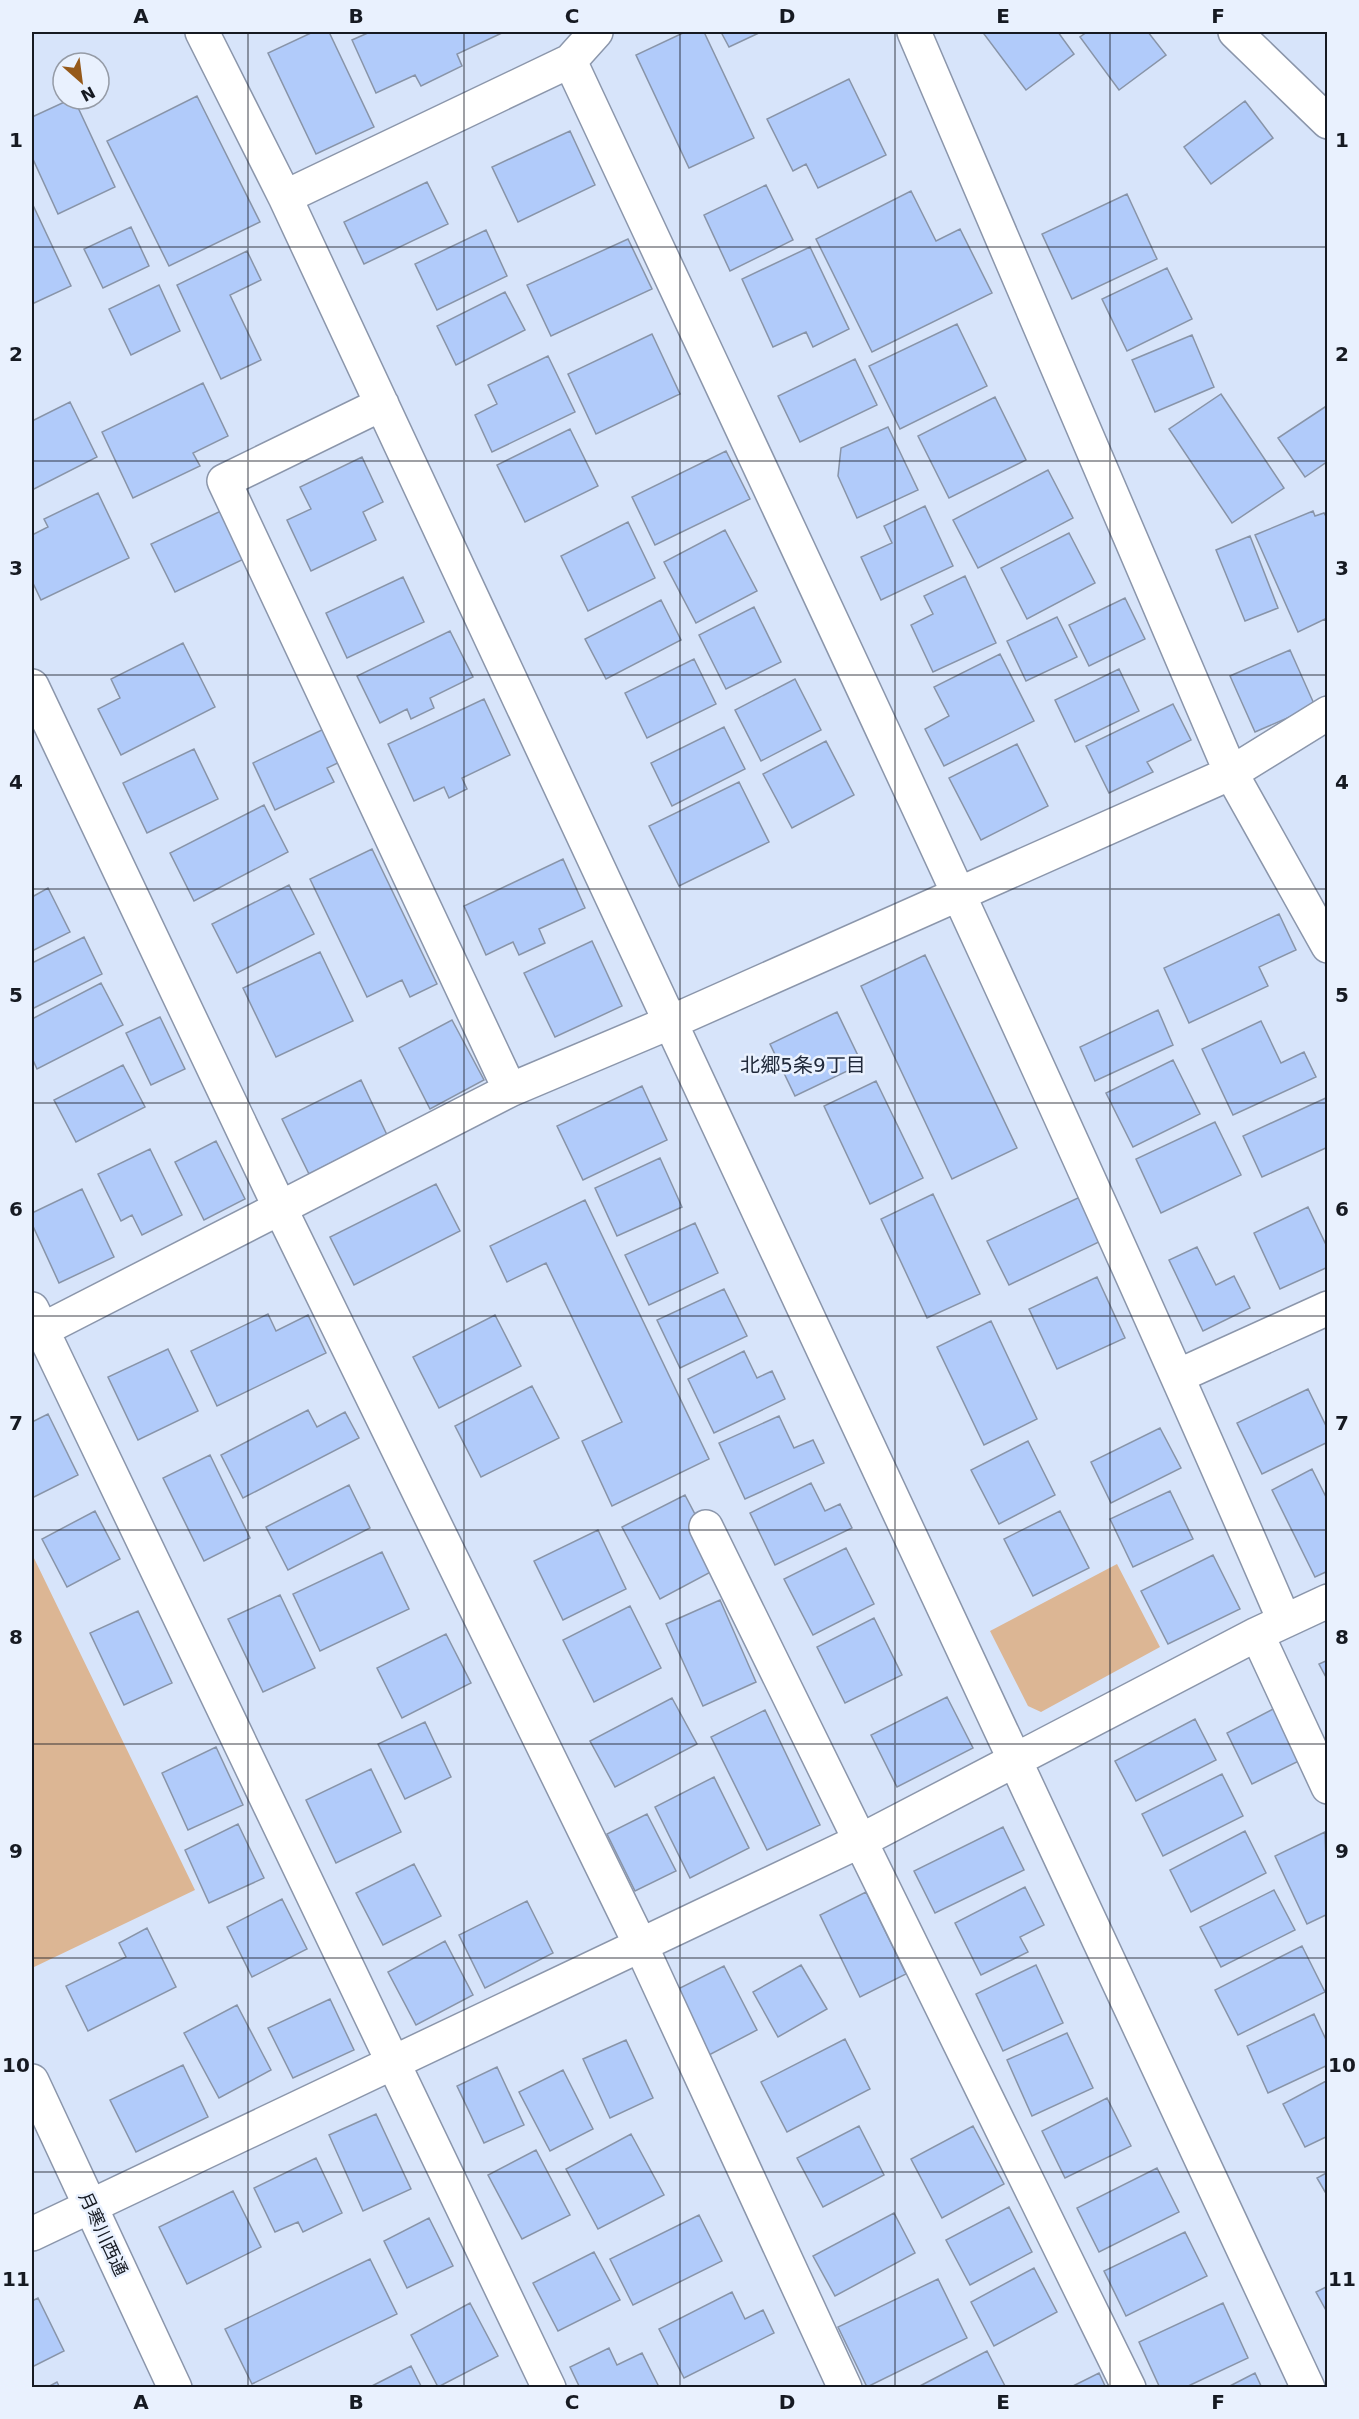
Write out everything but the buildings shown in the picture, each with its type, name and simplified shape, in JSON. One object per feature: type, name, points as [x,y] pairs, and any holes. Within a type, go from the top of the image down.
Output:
[{"type":"street","points":[[202,32],[285,197],[1308,2388]]},
{"type":"street","points":[[285,197],[570,61],[596,32]]},
{"type":"street","points":[[914,32],[1231,773],[1328,946]]},
{"type":"street","points":[[1235,32],[1328,122]]},
{"type":"street","points":[[570,61],[959,894],[1178,1376],[1328,1787]]},
{"type":"street","points":[[382,404],[224,481],[510,1090]]},
{"type":"street","points":[[32,686],[279,1206],[641,1946],[845,2388]]},
{"type":"street","points":[[549,2388],[35,1325],[510,1090],[671,1022],[1231,773],[1328,713]]},
{"type":"street","points":[[1178,1376],[1328,1308]]},
{"type":"street","points":[[706,1527],[862,1840],[1129,2388]]},
{"type":"street","points":[[32,2234],[862,1840],[1270,1627],[1328,1601]]},
{"type":"street","name":"月寒川西通","points":[[32,2081],[175,2388]]},
{"type":"shaded area","points":[[32,1554],[195,1890],[32,1968]]},
{"type":"shaded area","points":[[1117,1564],[1160,1647],[1041,1712],[1028,1706],[990,1631]]},
{"type":"district","name":"北郷5条9丁目","points":[[803,1065]]}]
